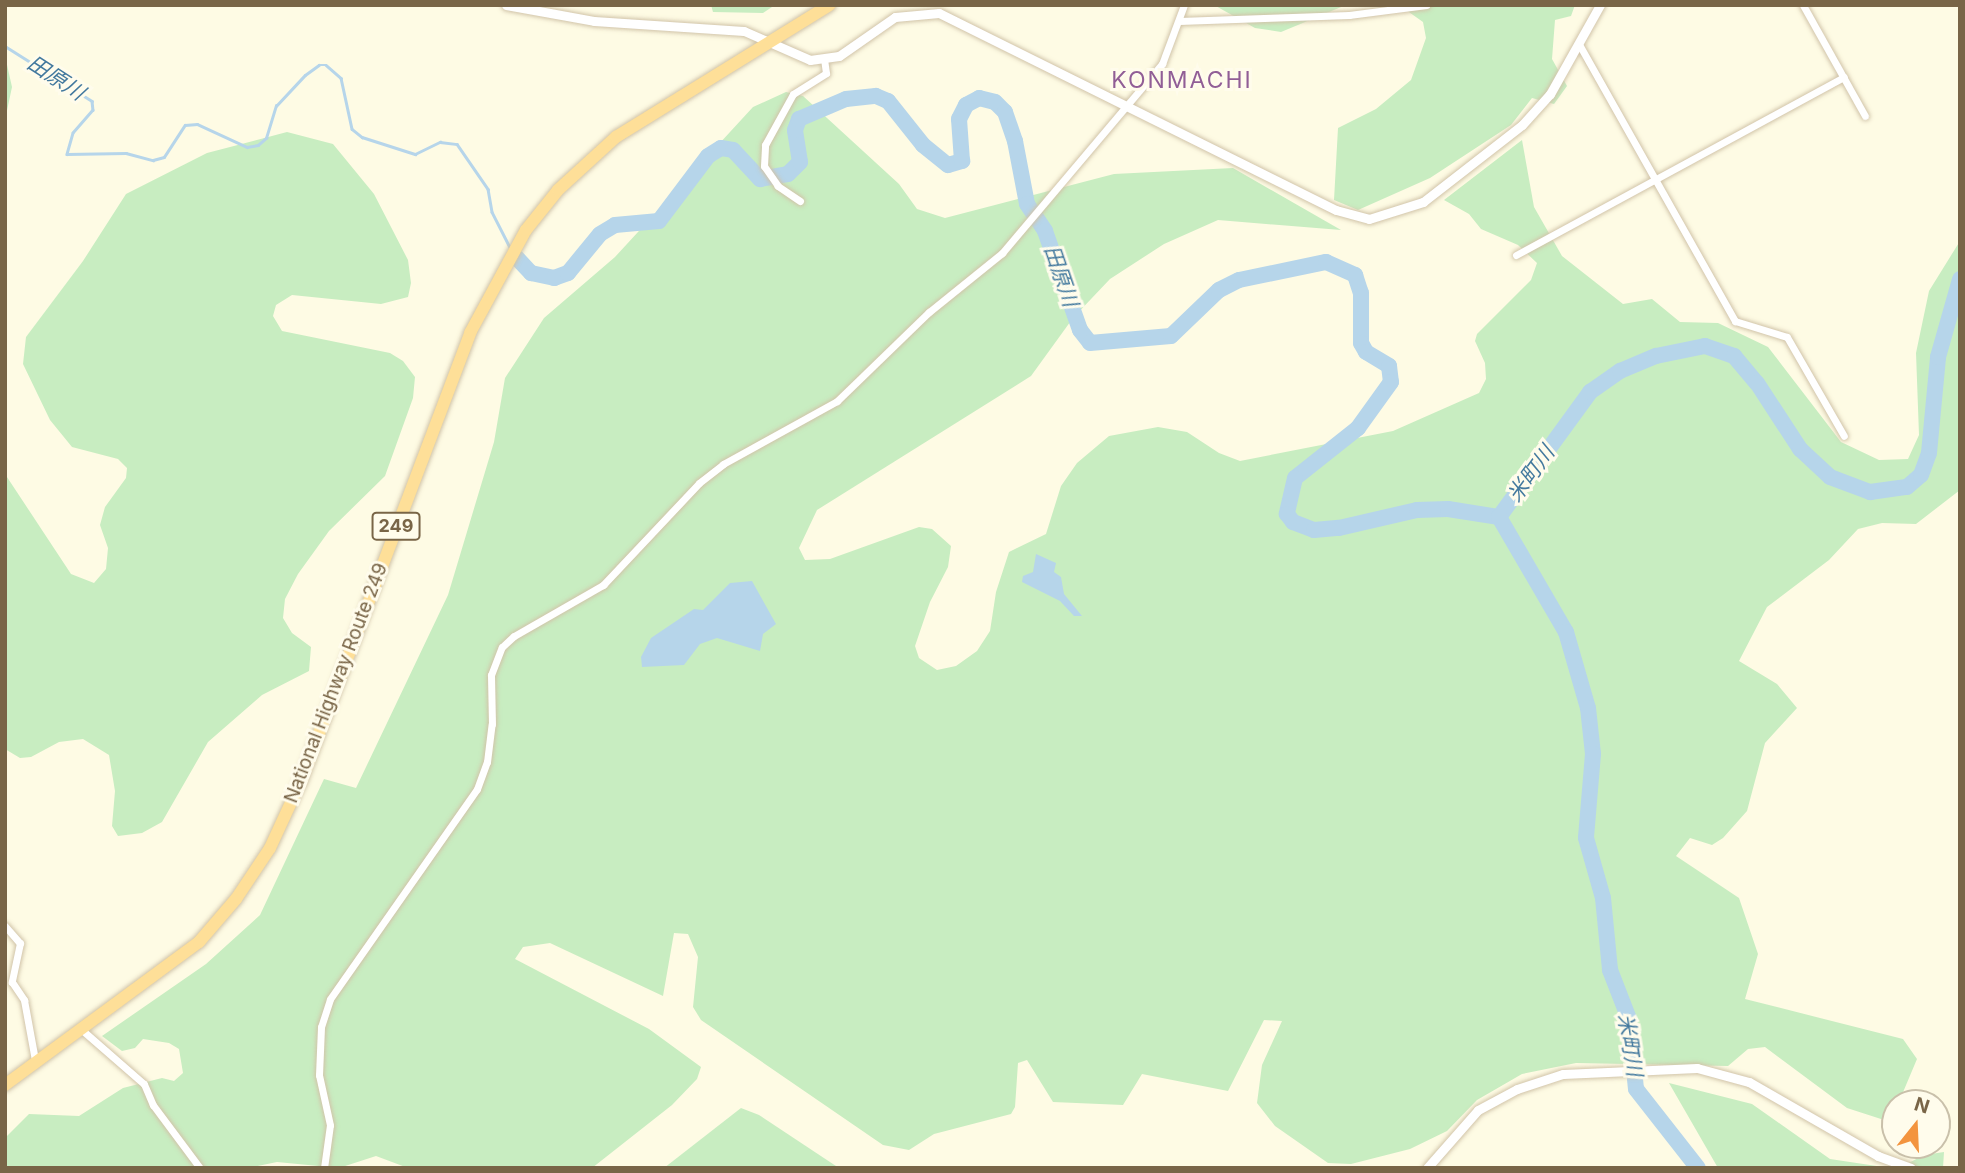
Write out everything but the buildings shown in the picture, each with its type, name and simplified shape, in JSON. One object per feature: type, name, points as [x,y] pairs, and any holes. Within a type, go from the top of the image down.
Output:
[{"type":"highway","name":"National Highway Route 249","points":[[5,1084],[199,942],[236,899],[270,848],[301,781],[470,333],[526,230],[558,190],[616,137],[830,5]]},
{"type":"street","points":[[506,5],[594,21],[744,31],[810,60],[839,56],[895,17],[938,9],[1336,210],[1359,218],[1379,218],[1423,202],[1514,132],[1550,94],[1580,46],[1601,5]]},
{"type":"street","points":[[324,1168],[330,1125],[319,1075],[321,1039],[330,999],[477,789],[487,762],[492,724],[491,675],[502,647],[621,570],[660,522],[723,464],[837,401],[884,353],[1002,253],[1132,105],[1162,64],[1184,5]]},
{"type":"street","points":[[1179,21],[1349,15],[1426,5]]},
{"type":"street","points":[[1802,5],[1865,116]]},
{"type":"street","points":[[1580,46],[1735,321],[1787,337],[1844,436]]},
{"type":"street","points":[[800,201],[778,186],[764,166],[765,145],[793,94],[826,73],[824,59]]},
{"type":"street","points":[[1516,255],[1656,182],[1844,77]]},
{"type":"street","points":[[5,926],[20,943],[9,982],[24,1000],[35,1060]]},
{"type":"street","points":[[82,1030],[144,1084],[153,1105],[200,1168]]},
{"type":"street","points":[[1427,1168],[1455,1131],[1497,1097],[1563,1074],[1697,1068],[1749,1082],[1878,1156],[1911,1168]]},
{"type":"green space","points":[[711,5],[775,5],[763,13],[713,12]]},
{"type":"green space","points":[[1214,5],[1346,5],[1281,32],[1255,28]]},
{"type":"green space","points":[[1399,5],[1575,5],[1571,16],[1555,20],[1552,59],[1567,86],[1554,104],[1532,98],[1511,125],[1430,178],[1358,210],[1334,200],[1338,128],[1376,109],[1411,80],[1426,38],[1423,22]]},
{"type":"green space","points":[[5,56],[12,87],[5,120]]},
{"type":"green space","points":[[786,92],[803,96],[899,184],[917,209],[945,218],[1114,174],[1233,168],[1341,230],[1218,220],[1164,244],[1110,279],[1073,318],[1031,376],[817,510],[799,548],[805,560],[830,559],[919,527],[932,529],[951,546],[948,567],[930,602],[915,646],[919,658],[937,670],[956,666],[977,651],[990,631],[996,592],[1009,552],[1046,534],[1061,486],[1077,463],[1109,436],[1158,427],[1187,432],[1219,453],[1240,461],[1393,431],[1479,393],[1486,379],[1485,363],[1475,341],[1477,334],[1531,280],[1537,263],[1518,245],[1481,229],[1469,214],[1444,200],[1522,140],[1534,207],[1562,256],[1623,304],[1652,299],[1680,322],[1718,323],[1768,347],[1841,442],[1879,460],[1908,459],[1919,435],[1916,353],[1929,291],[1960,241],[1960,490],[1916,524],[1882,523],[1858,529],[1829,560],[1767,607],[1739,661],[1777,684],[1797,708],[1765,743],[1747,811],[1723,838],[1712,845],[1690,838],[1676,856],[1739,898],[1758,954],[1745,999],[1903,1039],[1917,1059],[1904,1089],[1881,1089],[1881,1119],[1847,1108],[1765,1047],[1748,1049],[1728,1066],[1576,1063],[1522,1074],[1477,1100],[1447,1131],[1410,1149],[1351,1164],[1328,1163],[1275,1126],[1257,1103],[1262,1065],[1282,1021],[1264,1020],[1228,1091],[1142,1074],[1123,1105],[1053,1102],[1027,1060],[1018,1063],[1015,1107],[1011,1114],[934,1134],[909,1150],[883,1145],[701,1020],[693,1007],[698,957],[688,934],[674,933],[663,996],[550,943],[523,947],[515,959],[649,1029],[701,1067],[697,1079],[672,1105],[592,1168],[408,1168],[376,1156],[339,1168],[277,1162],[248,1168],[5,1168],[5,1138],[29,1114],[79,1116],[123,1088],[162,1078],[174,1081],[183,1073],[179,1049],[169,1043],[143,1039],[135,1048],[122,1051],[102,1036],[206,964],[260,915],[324,779],[356,788],[448,595],[494,442],[505,378],[544,318],[615,257],[753,107]]},
{"type":"green space","points":[[287,132],[333,144],[374,194],[408,260],[411,283],[408,297],[381,304],[292,295],[276,305],[273,316],[282,331],[390,353],[403,361],[415,377],[413,398],[385,476],[329,531],[298,574],[285,599],[283,618],[292,633],[311,647],[309,671],[262,695],[208,742],[162,822],[142,833],[118,836],[112,826],[115,791],[109,755],[83,739],[59,742],[31,757],[20,758],[5,749],[5,474],[71,574],[94,583],[106,569],[108,548],[100,525],[105,507],[126,478],[127,468],[118,459],[72,447],[50,420],[23,364],[26,337],[83,261],[126,194],[207,153]]},
{"type":"green space","points":[[1669,1083],[1752,1104],[1830,1159],[1890,1168],[1718,1168]]},
{"type":"green space","points":[[741,1108],[759,1115],[839,1168],[664,1168]]},
{"type":"green space","points":[[1916,1159],[1944,1159],[1943,1168],[1899,1168]]},
{"type":"water","points":[[1036,554],[1056,563],[1054,572],[1061,577],[1064,594],[1082,616],[1074,616],[1060,601],[1022,582],[1023,576],[1033,572]]},
{"type":"water","points":[[752,581],[776,624],[763,634],[760,651],[717,638],[700,644],[684,665],[642,667],[641,657],[651,638],[694,609],[703,610],[730,583]]},
{"type":"waterway","name":"田原川","points":[[5,46],[92,101],[93,110],[73,133],[67,154],[126,153],[153,160],[164,157],[185,125],[197,124],[247,147],[258,145],[266,138],[276,106],[305,75],[319,65],[326,65],[341,78],[352,129],[362,137],[415,154],[440,142],[457,144],[488,189],[492,212],[510,247]]},
{"type":"waterway","name":"田原川","points":[[517,258],[531,273],[554,278],[568,273],[600,234],[615,225],[659,221],[708,156],[721,148],[733,150],[760,179],[788,174],[800,162],[795,130],[799,119],[846,99],[876,96],[888,101],[923,145],[948,165],[962,161],[959,119],[966,105],[979,98],[995,102],[1005,112],[1015,141],[1027,204],[1045,231],[1080,330],[1090,343],[1171,336],[1219,290],[1239,280],[1326,262],[1355,275],[1361,293],[1361,343],[1366,352],[1389,366],[1391,382],[1358,428],[1295,478],[1287,514],[1293,522],[1314,530],[1339,528],[1417,510],[1448,509],[1499,517]]},
{"type":"waterway","name":"米町川","points":[[1499,517],[1590,392],[1620,371],[1656,356],[1705,346],[1734,356],[1757,383],[1800,449],[1830,477],[1870,492],[1907,487],[1921,475],[1929,453],[1938,357],[1960,279]]},
{"type":"waterway","name":"米町川","points":[[1499,517],[1566,632],[1588,708],[1593,754],[1586,838],[1603,898],[1610,970],[1629,1019],[1636,1089],[1698,1168]]},
{"type":"district","name":"KONMACHI","points":[[1182,80]]}]
